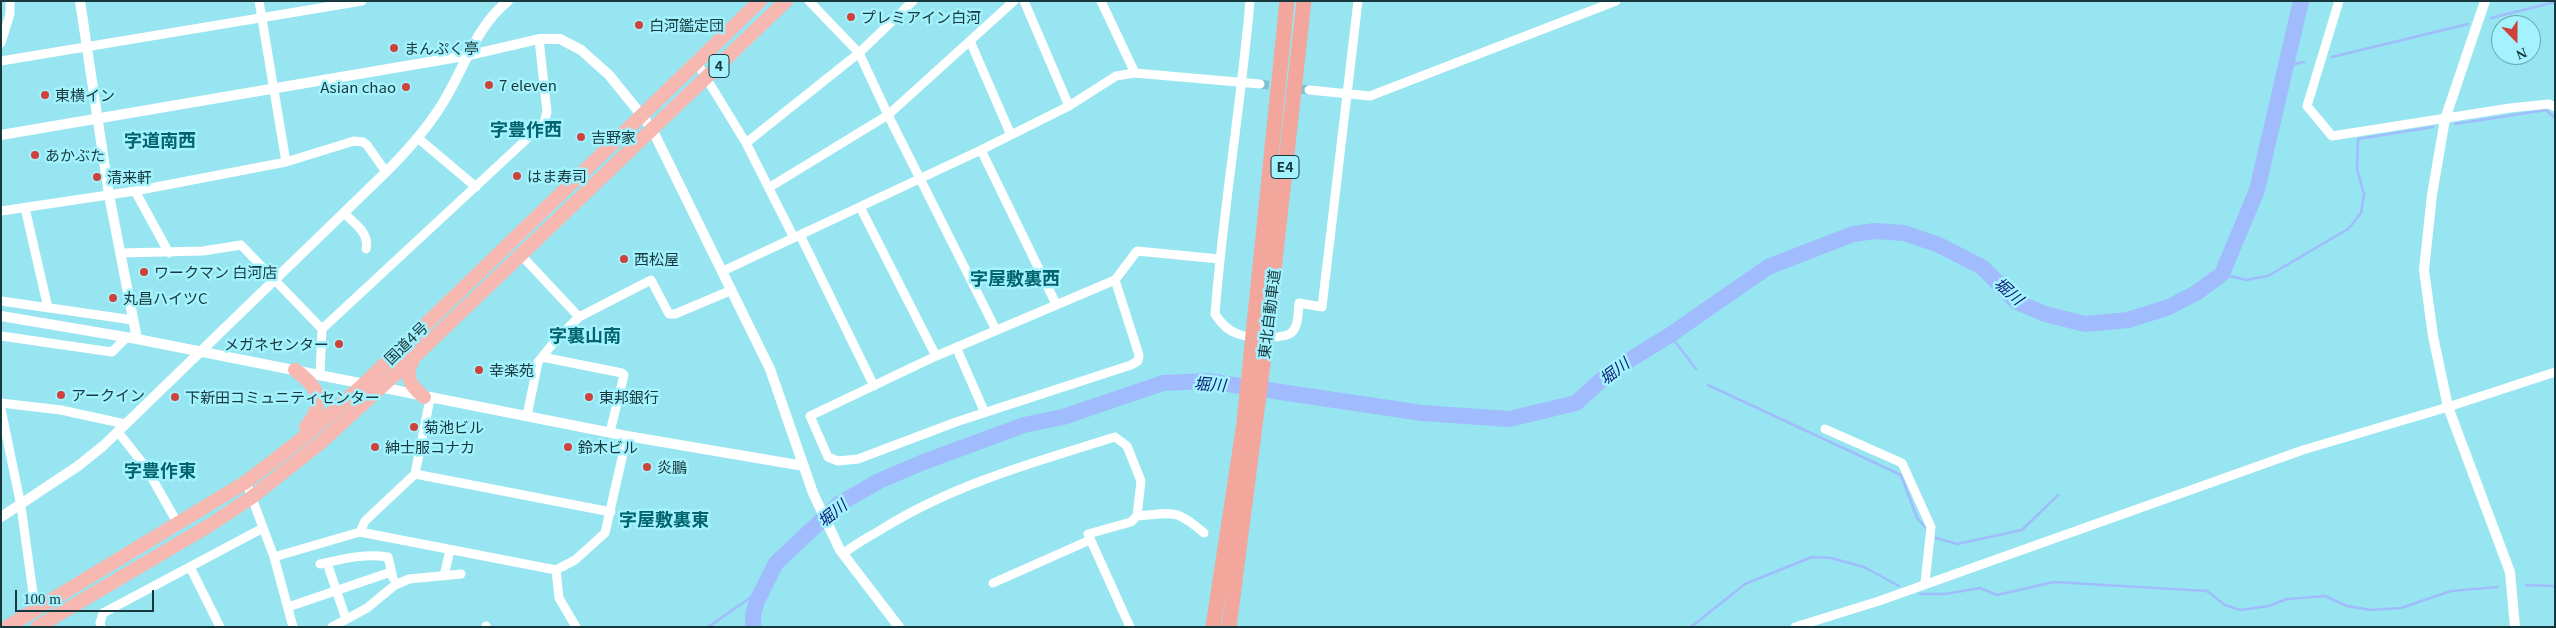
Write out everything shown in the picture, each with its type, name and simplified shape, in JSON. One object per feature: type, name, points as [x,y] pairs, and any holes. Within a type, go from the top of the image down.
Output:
[{"type":"highway","name":"国道4号","points":[[7,627],[35,608],[178,524],[251,478],[303,438],[364,384],[643,117],[760,1]]},
{"type":"highway","name":"国道4号","points":[[37,627],[187,539],[252,497],[319,444],[382,388],[786,1]]},
{"type":"highway","name":"東北自動車道","points":[[1260,332],[1287,1]]},
{"type":"highway","name":"東北自動車道","points":[[1229,627],[1260,332],[1304,1]]},
{"type":"highway","points":[[416,355],[408,369],[408,379],[414,389],[427,398]]},
{"type":"highway","points":[[251,478],[306,427],[316,414],[319,401],[315,389],[308,380],[295,370]]},
{"type":"highway","name":"東北自動車道","points":[[1213,627],[1250,424]]},
{"type":"street","points":[[1,43],[10,14],[10,1]]},
{"type":"street","points":[[80,1],[109,195],[137,339]]},
{"type":"street","points":[[258,1],[286,162]]},
{"type":"street","points":[[1,61],[362,1]]},
{"type":"street","points":[[809,1],[859,53],[996,330]]},
{"type":"street","points":[[746,143],[859,53],[912,1]]},
{"type":"street","points":[[770,187],[888,115],[1014,1]]},
{"type":"street","points":[[1024,1],[1069,106]]},
{"type":"street","points":[[1102,1],[1135,73]]},
{"type":"street","points":[[1250,1],[1243,84],[1219,259],[1215,314],[1220,322],[1238,335],[1279,338],[1292,332],[1297,322],[1299,303],[1322,307],[1358,1]]},
{"type":"street","points":[[1309,90],[1370,96],[1616,1]]},
{"type":"street","points":[[2339,1],[2307,106],[2332,136],[2549,104],[2555,107]]},
{"type":"street","points":[[2485,1],[2445,119],[2432,195],[2424,270],[2433,336],[2448,407],[2510,572],[2514,627]]},
{"type":"street","points":[[1,517],[21,506],[78,466],[122,428],[274,278],[419,139],[444,101],[490,18],[505,2]]},
{"type":"street","points":[[320,375],[322,329],[544,123],[547,112],[539,40]]},
{"type":"street","points":[[1,135],[470,55],[539,40],[560,40],[581,50],[609,75],[652,129],[770,369],[813,494],[842,552],[899,627]]},
{"type":"street","points":[[970,41],[1011,134]]},
{"type":"street","points":[[696,63],[707,77],[746,143],[874,386]]},
{"type":"street","points":[[723,271],[981,150],[1069,106],[1116,76],[1135,73],[1260,84]]},
{"type":"street","points":[[419,139],[476,187]]},
{"type":"street","points":[[1,211],[135,191],[286,162],[354,142],[363,142],[386,172]]},
{"type":"street","points":[[981,150],[1056,304]]},
{"type":"street","points":[[135,191],[169,253]]},
{"type":"street","points":[[860,207],[936,356]]},
{"type":"street","points":[[25,208],[48,308]]},
{"type":"street","points":[[344,212],[365,235],[368,242],[366,249]]},
{"type":"street","points":[[121,253],[203,251],[241,244],[322,329]]},
{"type":"street","points":[[1115,280],[1139,355],[1138,361],[858,459],[838,460],[828,458],[810,416],[956,347],[1115,280],[1137,251],[1219,259]]},
{"type":"street","points":[[521,255],[578,317]]},
{"type":"street","points":[[527,416],[538,362],[578,317],[651,280],[669,314],[675,314],[732,290]]},
{"type":"street","points":[[1,301],[132,320]]},
{"type":"street","points":[[1,316],[137,339],[197,353],[295,370],[427,398],[627,436],[804,466]]},
{"type":"street","points":[[1,336],[112,352],[126,338]]},
{"type":"street","points":[[956,347],[985,413]]},
{"type":"street","points":[[542,357],[622,373],[624,376],[610,432]]},
{"type":"street","points":[[1795,627],[1879,600],[2276,459],[2448,407],[2555,372]]},
{"type":"street","points":[[360,532],[365,521],[415,474],[427,398]]},
{"type":"street","points":[[1,403],[61,410],[122,428],[178,524]]},
{"type":"street","points":[[2,416],[21,506],[35,608]]},
{"type":"street","points":[[1825,429],[1902,463],[1932,527],[1925,583]]},
{"type":"street","points":[[274,557],[360,532],[556,570],[575,560],[606,533],[627,436]]},
{"type":"street","points":[[842,552],[911,511],[952,492],[992,476],[1115,437],[1127,446],[1140,481],[1137,516],[1132,522],[1088,534],[1130,627]]},
{"type":"street","points":[[415,474],[611,512]]},
{"type":"street","points":[[251,478],[252,497],[274,557],[293,627]]},
{"type":"street","points":[[1137,516],[1172,513],[1185,517],[1204,533]]},
{"type":"street","points":[[101,627],[100,623],[103,613],[264,528]]},
{"type":"street","points":[[993,583],[1090,540]]},
{"type":"street","points":[[444,576],[450,550]]},
{"type":"street","points":[[346,619],[324,563],[375,555],[388,557],[395,585]]},
{"type":"street","points":[[190,567],[220,627]]},
{"type":"street","points":[[556,570],[559,598],[576,627]]},
{"type":"street","points":[[288,607],[392,572]]},
{"type":"street","points":[[332,627],[367,608],[395,585],[409,579],[461,574]]},
{"type":"waterway","name":"堀川","points":[[753,627],[753,615],[757,601],[776,563],[839,504],[879,481],[921,463],[1024,425],[1063,417],[1163,383],[1207,381],[1422,413],[1509,419],[1576,403],[1610,372],[1670,335],[1768,267],[1853,234],[1875,231],[1904,233],[1939,245],[1982,267],[2017,302],[2045,314],[2085,324],[2128,320],[2169,307],[2196,293],[2222,274],[2257,190],[2301,1]]},
{"type":"waterway","points":[[2503,15],[2555,2]]},
{"type":"waterway","points":[[2332,57],[2468,24]]},
{"type":"waterway","points":[[2285,66],[2304,62]]},
{"type":"waterway","points":[[2455,124],[2546,110],[2555,118]]},
{"type":"waterway","points":[[2222,274],[2246,280],[2268,276],[2348,229],[2361,213],[2364,194],[2357,169],[2358,139],[2433,127]]},
{"type":"waterway","points":[[1670,335],[1696,369]]},
{"type":"waterway","points":[[1708,385],[1901,475],[1917,518],[1926,528]]},
{"type":"waterway","points":[[1936,538],[1957,544],[2022,530],[2058,495]]},
{"type":"waterway","points":[[1691,627],[1745,584],[1812,557],[1831,558],[1864,567],[1899,586]]},
{"type":"waterway","points":[[1920,594],[1945,594],[1980,588],[1997,595],[2054,582],[2207,591],[2225,605],[2240,610],[2269,606],[2287,599],[2325,596],[2347,606],[2371,610],[2401,608],[2451,591],[2497,587]]},
{"type":"waterway","points":[[2526,585],[2555,586]]},
{"type":"waterway","points":[[708,627],[763,589]]},
{"type":"tunnel","points":[[1260,84],[1309,90]]},
{"type":"place","name":"プレミアイン白河","points":[[851,17]]},
{"type":"place","name":"白河鑑定団","points":[[639,25]]},
{"type":"place","name":"まんぷく亭","points":[[394,48]]},
{"type":"place","name":"7 eleven","points":[[489,85]]},
{"type":"place","name":"Asian chao","points":[[406,87]]},
{"type":"place","name":"東横イン","points":[[45,95]]},
{"type":"place","name":"吉野家","points":[[581,137]]},
{"type":"place","name":"あかぶた","points":[[35,155]]},
{"type":"place","name":"はま寿司","points":[[517,176]]},
{"type":"place","name":"清来軒","points":[[97,177]]},
{"type":"place","name":"西松屋","points":[[624,259]]},
{"type":"place","name":"ワークマン 白河店","points":[[144,272]]},
{"type":"place","name":"丸昌ハイツC","points":[[113,298]]},
{"type":"place","name":"メガネセンター","points":[[339,344]]},
{"type":"place","name":"幸楽苑","points":[[479,370]]},
{"type":"place","name":"アークイン","points":[[61,395]]},
{"type":"place","name":"下新田コミュニティセンター","points":[[175,397]]},
{"type":"place","name":"東邦銀行","points":[[589,397]]},
{"type":"place","name":"菊池ビル","points":[[414,427]]},
{"type":"place","name":"紳士服コナカ","points":[[375,447]]},
{"type":"place","name":"鈴木ビル","points":[[568,447]]},
{"type":"place","name":"炎鵬","points":[[647,467]]},
{"type":"district","name":"字豊作西","points":[[526,129]]},
{"type":"district","name":"字道南西","points":[[160,140]]},
{"type":"district","name":"字屋敷裏西","points":[[1015,278]]},
{"type":"district","name":"字裏山南","points":[[585,335]]},
{"type":"district","name":"字豊作東","points":[[160,470]]},
{"type":"district","name":"字屋敷裏東","points":[[664,519]]}]
